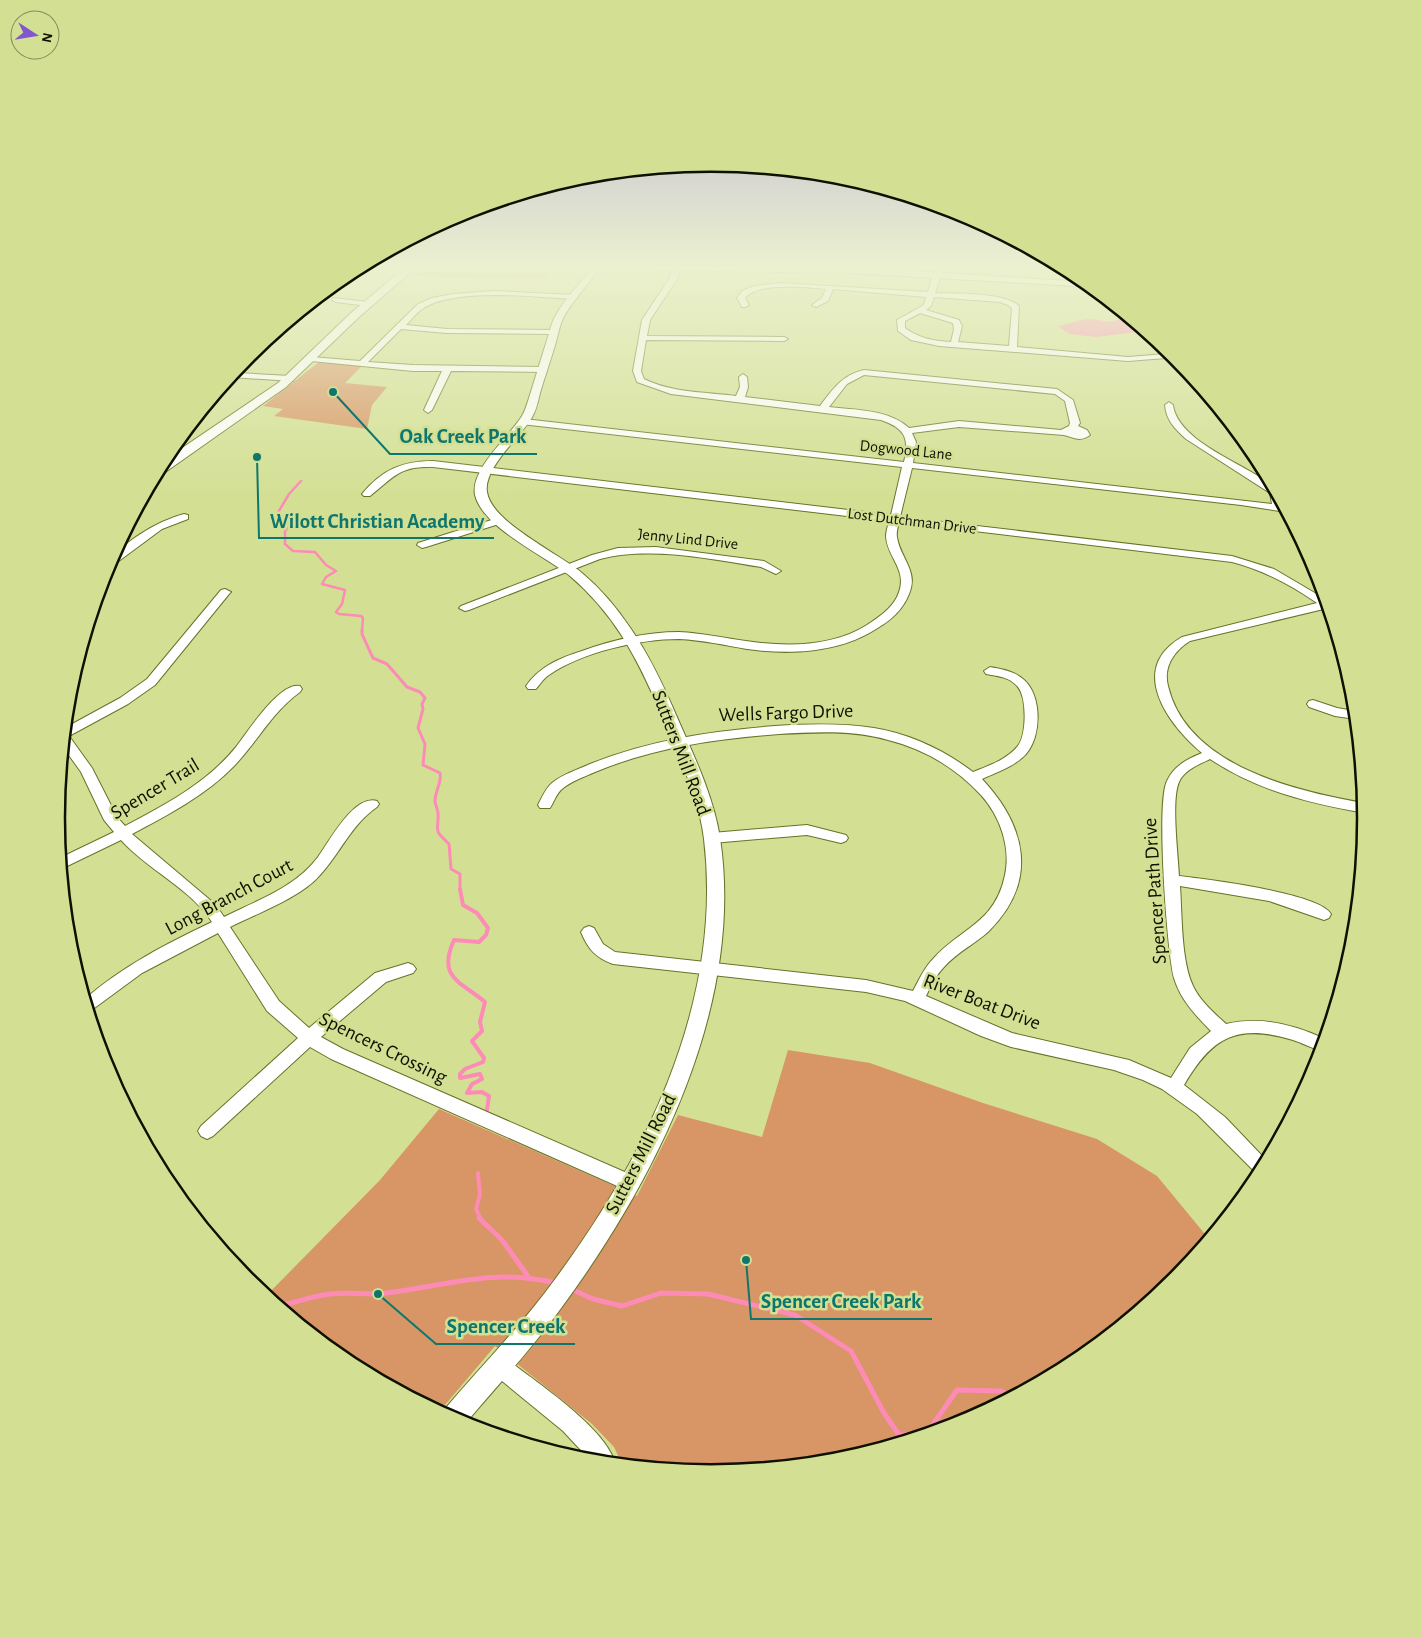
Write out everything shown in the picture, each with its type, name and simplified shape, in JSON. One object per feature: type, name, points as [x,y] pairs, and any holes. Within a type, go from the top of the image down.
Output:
[{"type":"main road","points":[[175,459],[286,382],[329,341]]},
{"type":"street","points":[[361,364],[385,341]]},
{"type":"street","name":"Sutters Mill Road","points":[[458,1413],[542,1315],[583,1259],[630,1184],[666,1111],[683,1070],[694,1038],[709,969],[715,896],[712,838],[694,778],[680,741],[634,641],[610,610],[568,568],[498,521],[490,512],[481,494],[481,484],[493,459],[524,422],[530,409],[551,341]]},
{"type":"street","points":[[532,686],[546,670],[555,665],[589,653],[655,637],[685,636],[762,647],[790,648],[825,644],[868,630],[897,607],[906,589],[906,572],[892,542],[894,519],[912,443],[907,431],[894,422],[879,416],[671,391],[646,383],[640,380],[637,371],[641,341]]},
{"type":"street","points":[[924,341],[1128,359],[1162,356]]},
{"type":"street","points":[[1013,349],[1014,341]]},
{"type":"street","points":[[310,359],[447,370],[543,370]]},
{"type":"street","points":[[428,410],[447,370]]},
{"type":"street","points":[[823,408],[848,377],[858,373],[874,372],[1057,392],[1069,400],[1075,423],[1074,427],[1085,435],[1079,437],[1064,432],[959,424],[907,431]]},
{"type":"street","points":[[241,376],[286,382]]},
{"type":"street","points":[[740,398],[744,387],[743,377]]},
{"type":"street","points":[[1169,405],[1170,414],[1179,428],[1189,437],[1263,485]]},
{"type":"street","name":"Dogwood Lane","points":[[524,422],[1276,507]]},
{"type":"street","name":"Lost Dutchman Drive","points":[[367,494],[400,464],[433,464],[1249,563],[1285,577],[1319,599]]},
{"type":"street","points":[[122,553],[158,527],[184,517]]},
{"type":"street","points":[[422,546],[498,521]]},
{"type":"street","name":"Jenny Lind Drive","points":[[465,608],[607,554],[643,549],[764,564],[776,571]]},
{"type":"street","points":[[72,729],[118,705],[151,682],[225,592]]},
{"type":"street","points":[[1321,606],[1196,635],[1177,643],[1171,650],[1162,668],[1161,679],[1165,702],[1180,726],[1211,754],[1248,776],[1313,799],[1357,807]]},
{"type":"street","points":[[973,778],[1018,754],[1028,738],[1031,707],[1030,696],[1026,689],[1008,675],[990,671]]},
{"type":"street","name":"Spencer Trail","points":[[66,861],[177,803],[214,777],[241,750],[277,702],[296,689]]},
{"type":"street","points":[[1312,704],[1335,712],[1348,714]]},
{"type":"street","name":"Wells Fargo Drive","points":[[545,805],[552,792],[568,779],[627,754],[680,741],[717,735],[780,730],[847,728],[891,736],[925,748],[959,767],[973,778],[995,802],[1011,836],[1014,866],[1006,895],[988,922],[949,952],[937,964],[917,1000]]},
{"type":"street","name":"Spencers Crossing","points":[[69,747],[87,771],[110,820],[121,833],[198,896],[222,924],[273,1006],[309,1038],[360,1064],[630,1184]]},
{"type":"street","name":"Spencer Path Drive","points":[[1211,754],[1184,767],[1171,785],[1169,806],[1181,977],[1188,993],[1199,1008],[1223,1032]]},
{"type":"street","name":"Long Branch Court","points":[[92,1001],[102,991],[133,970],[310,877],[324,862],[351,820],[361,810],[372,804]]},
{"type":"street","points":[[712,838],[807,830],[841,838]]},
{"type":"street","points":[[1173,880],[1283,898],[1303,904],[1324,914]]},
{"type":"street","name":"River Boat Drive","points":[[589,932],[594,945],[602,954],[613,958],[866,986],[897,992],[977,1028],[1012,1040],[1129,1068],[1156,1077],[1207,1111],[1230,1132],[1257,1163]]},
{"type":"street","points":[[207,1131],[309,1038],[381,977],[408,969]]},
{"type":"street","points":[[1174,1088],[1200,1048],[1223,1032],[1240,1028],[1274,1028],[1317,1042]]},
{"type":"street","points":[[498,1365],[578,1430],[593,1444],[600,1454]]},
{"type":"shaded area","points":[[319,362],[362,366],[345,383],[387,387],[372,405],[367,429],[274,416],[283,409],[263,406]]},
{"type":"shaded area","points":[[788,1050],[870,1063],[983,1103],[1097,1139],[1157,1176],[1205,1234],[1168,1275],[1104,1331],[1070,1356],[997,1398],[919,1430],[878,1442],[837,1452],[753,1463],[669,1463],[619,1458],[614,1447],[592,1424],[495,1346],[444,1406],[388,1378],[352,1356],[318,1331],[271,1291],[380,1180],[439,1109],[637,1196],[678,1115],[762,1137]]},
{"type":"waterway","points":[[301,481],[289,494],[276,516],[290,525],[285,531],[285,544],[293,551],[315,552],[326,565],[336,571],[326,577],[322,584],[345,590],[342,604],[336,612],[339,614],[361,616],[363,618],[362,631]]},
{"type":"waterway","points":[[362,631],[373,658],[387,664],[407,687],[420,692],[425,698],[422,704],[423,709],[418,728],[425,744],[423,765],[440,773],[435,801],[438,812],[438,832],[449,844],[451,869],[460,874],[460,889]]},
{"type":"waterway","points":[[460,889],[463,905],[477,913],[488,928],[486,935],[479,942],[454,940],[449,953],[448,963],[454,977],[485,1002],[480,1022],[482,1031],[472,1041],[484,1058],[483,1062],[465,1069],[460,1074],[460,1078],[480,1074],[482,1079],[472,1084],[467,1093],[482,1092],[489,1096],[487,1110]]},
{"type":"waterway","points":[[478,1173],[480,1195],[476,1209],[481,1220]]},
{"type":"waterway","points":[[481,1220],[502,1240],[527,1275]]},
{"type":"waterway","points":[[285,1304],[330,1294],[387,1293],[490,1277],[511,1277],[556,1283]]},
{"type":"waterway","points":[[571,1289],[593,1299],[622,1306],[661,1293],[708,1294],[795,1315],[851,1351],[884,1413],[899,1435],[903,1435]]},
{"type":"waterway","points":[[933,1425],[957,1390],[1001,1391],[1005,1394]]},
{"type":"place","name":"Oak Creek Park","points":[[333,392]]},
{"type":"place","name":"Wilott Christian Academy","points":[[257,457]]},
{"type":"place","name":"Spencer Creek Park","points":[[746,1260]]},
{"type":"place","name":"Spencer Creek","points":[[378,1294]]}]
